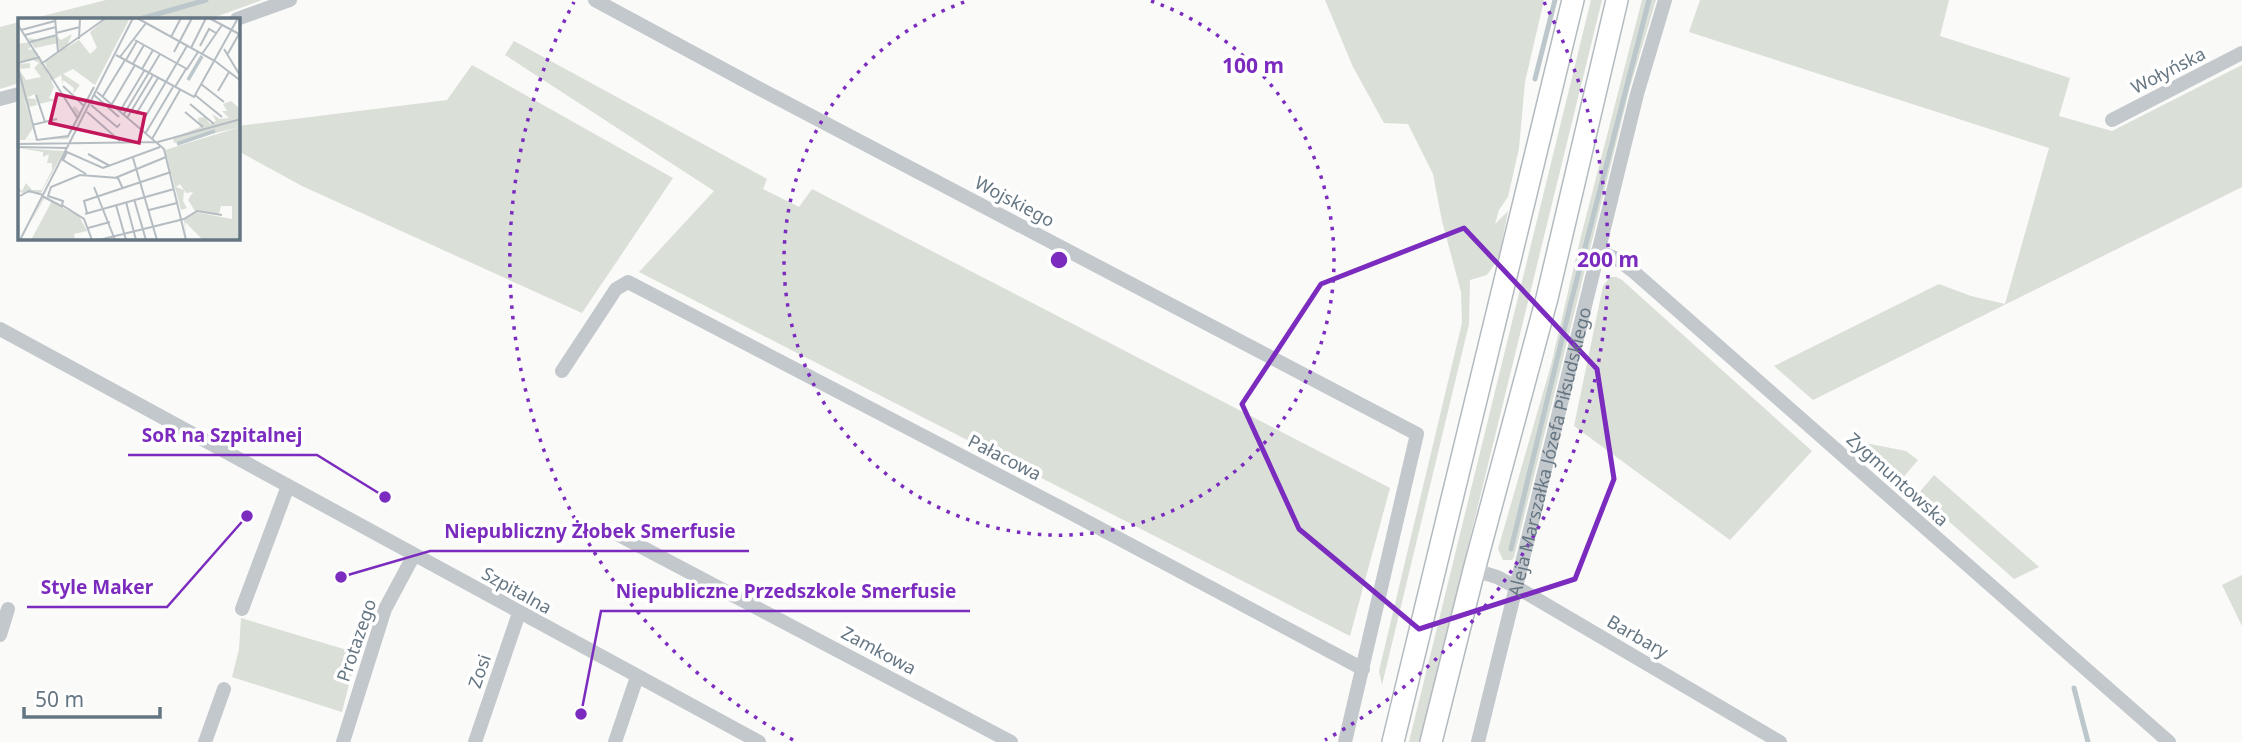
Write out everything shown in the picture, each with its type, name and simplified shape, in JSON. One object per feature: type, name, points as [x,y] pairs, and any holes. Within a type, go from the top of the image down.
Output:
[{"type":"main road","points":[[1393,742],[1573,0]]},
{"type":"main road","points":[[1431,742],[1547,298],[1617,0]]},
{"type":"street","points":[[240,18],[290,0]]},
{"type":"street","name":"Wojskiego","points":[[595,0],[1417,435],[1363,669]]},
{"type":"street","name":"Aleja Marszałka Józefa Piłsudskiego","points":[[1478,742],[1637,94],[1665,0]]},
{"type":"street","name":"Wołyńska","points":[[2112,120],[2242,54]]},
{"type":"street","points":[[0,99],[18,94]]},
{"type":"street","name":"Zygmuntowska","points":[[1598,251],[1617,259],[1638,276],[2169,742]]},
{"type":"street","name":"Pałacowa","points":[[562,371],[616,289],[628,282],[1072,513],[1363,669]]},
{"type":"street","name":"Szpitalna","points":[[0,329],[759,742]]},
{"type":"street","points":[[242,609],[288,486]]},
{"type":"street","name":"Zamkowa","points":[[617,534],[1011,742]]},
{"type":"street","name":"Protazego","points":[[343,742],[385,609],[414,555]]},
{"type":"street","name":"Barbary","points":[[1474,570],[1497,577],[1516,587],[1780,742]]},
{"type":"street","points":[[0,635],[8,609]]},
{"type":"street","name":"Zosi","points":[[475,742],[519,613]]},
{"type":"street","points":[[1345,742],[1363,669]]},
{"type":"street","points":[[615,742],[637,677]]},
{"type":"street","points":[[205,742],[224,689]]},
{"type":"highlighted area","points":[[1464,228],[1597,369],[1614,479],[1575,579],[1419,629],[1299,529],[1242,404],[1321,284]]},
{"type":"shaded area","points":[[106,0],[262,0],[213,18],[35,18]]},
{"type":"shaded area","points":[[1325,0],[1544,0],[1525,82],[1519,148],[1508,197],[1499,210],[1495,224],[1508,211],[1499,258],[1487,275],[1470,280],[1469,324],[1382,685],[1379,671],[1462,323],[1461,292],[1433,174],[1408,124],[1384,123],[1353,67]]},
{"type":"shaded area","points":[[1591,0],[1602,0],[1420,742],[1409,742]]},
{"type":"shaded area","points":[[1642,0],[1656,0],[1630,87],[1514,557],[1512,560],[1503,560],[1498,549],[1551,365]]},
{"type":"shaded area","points":[[1700,0],[1949,0],[1940,36],[2070,78],[2059,116],[2112,131],[2242,65],[2242,187],[1813,400],[1774,366],[1939,284],[1971,296],[2005,304],[2049,148],[1689,32]]},
{"type":"shaded area","points":[[18,22],[18,83],[0,89],[0,27]]},
{"type":"shaded area","points":[[514,41],[767,179],[763,189],[799,207],[812,189],[1390,488],[1350,636],[639,272],[714,191],[505,55]]},
{"type":"shaded area","points":[[472,65],[673,178],[582,313],[302,186],[240,152],[240,126],[447,100]]},
{"type":"shaded area","points":[[1610,277],[1622,280],[1812,451],[1730,540],[1574,426],[1603,286]]},
{"type":"shaded area","points":[[1860,442],[1906,451],[1918,460],[1901,480]]},
{"type":"shaded area","points":[[1934,475],[2039,567],[2014,579],[1918,494]]},
{"type":"shaded area","points":[[2242,575],[2242,626],[2222,585]]},
{"type":"shaded area","points":[[241,618],[357,653],[342,712],[232,677],[239,649]]},
{"type":"waterway","points":[[143,18],[206,0]]},
{"type":"waterway","points":[[1535,79],[1555,0]]},
{"type":"waterway","points":[[1511,549],[1649,0]]},
{"type":"waterway","points":[[2074,688],[2088,742]]},
{"type":"place","name":"SoR na Szpitalnej","points":[[385,497]]},
{"type":"place","name":"Style Maker","points":[[247,516]]},
{"type":"place","name":"Niepubliczny Żłobek Smerfusie","points":[[341,577]]},
{"type":"place","name":"Niepubliczne Przedszkole Smerfusie","points":[[581,714]]}]
